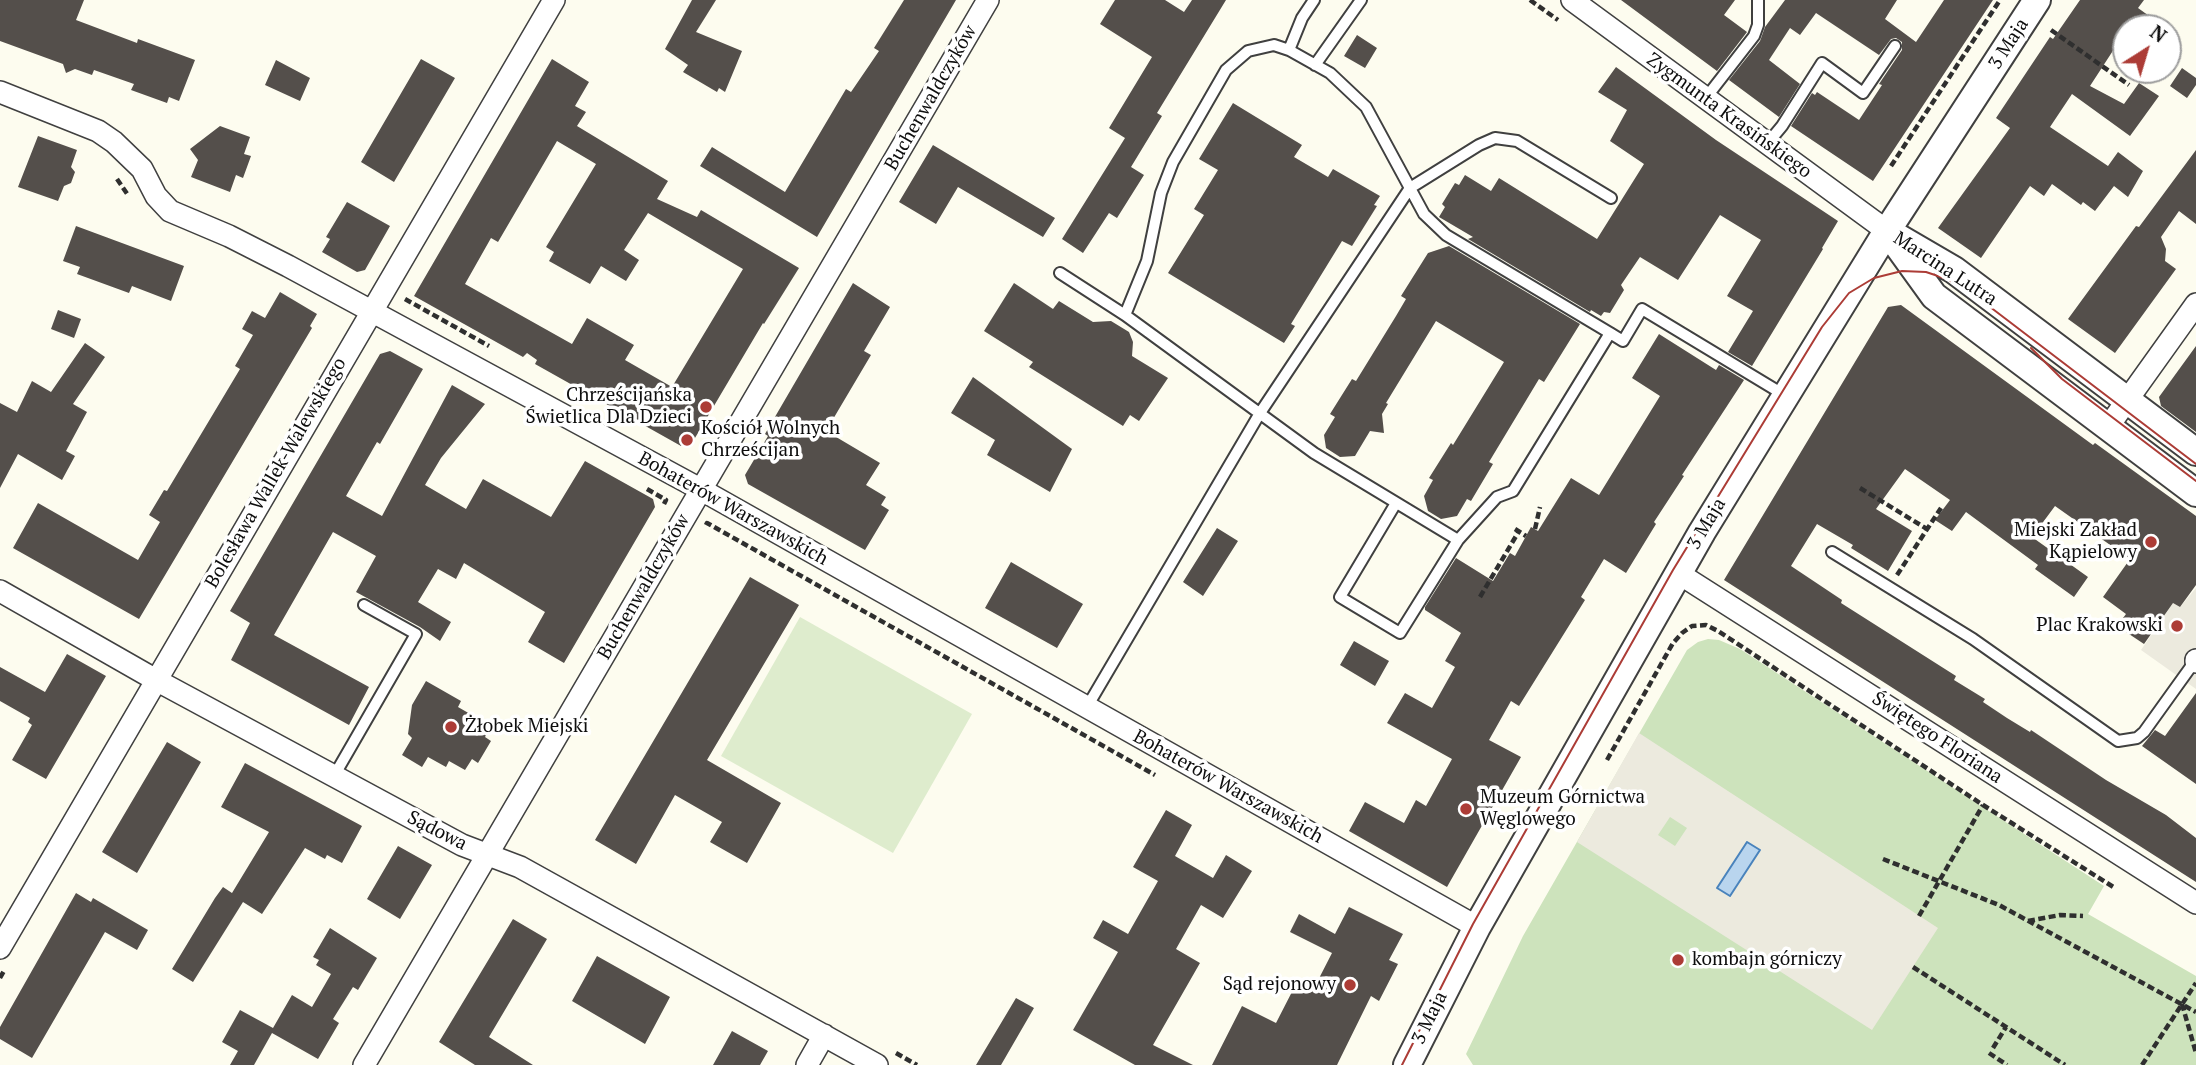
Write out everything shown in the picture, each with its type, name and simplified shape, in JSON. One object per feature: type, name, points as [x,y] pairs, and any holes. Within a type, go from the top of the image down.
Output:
[{"type":"street","name":"Bolesława Wallek-Walewskiego","points":[[4,957],[156,680],[554,0]]},
{"type":"street","name":"Buchenwaldczyków","points":[[364,1065],[988,0]]},
{"type":"street","name":"Zygmunta Krasińskiego","points":[[1572,0],[1887,231]]},
{"type":"street","name":"3 Maja","points":[[1407,1065],[1477,927],[1678,573],[1887,231],[2037,0]]},
{"type":"street","name":"Bohaterów Warszawskich","points":[[0,92],[98,131],[114,142],[142,169],[156,196],[170,211],[229,236],[371,310],[700,489],[1477,927]]},
{"type":"street","name":"Marcina Lutra","points":[[1887,231],[1954,270],[2196,452]]},
{"type":"street","name":"Marcina Lutra","points":[[1887,231],[1934,296],[2196,493]]},
{"type":"street","points":[[2108,427],[2196,304]]},
{"type":"street","name":"Świętego Floriana","points":[[1678,573],[2196,903]]},
{"type":"street","name":"Sądowa","points":[[0,591],[156,680],[462,845],[520,867],[824,1035],[885,1058]]},
{"type":"street","points":[[807,1065],[824,1035]]},
{"type":"lane","points":[[1289,50],[1302,18],[1314,0]]},
{"type":"lane","points":[[1315,65],[1361,0]]},
{"type":"lane","points":[[1705,99],[1754,36],[1758,25],[1758,0]]},
{"type":"lane","points":[[1125,315],[1147,261],[1161,193],[1173,162],[1226,70],[1248,51],[1274,45],[1289,50],[1330,73],[1366,107],[1424,214],[1446,235],[1623,341],[1642,309],[1786,396]]},
{"type":"lane","points":[[1767,144],[1822,63],[1863,93],[1895,46]]},
{"type":"lane","points":[[1087,708],[1260,413],[1410,188],[1495,138],[1517,141],[1611,198]]},
{"type":"lane","points":[[1060,273],[1125,315],[1314,453],[1458,540]]},
{"type":"lane","points":[[1396,503],[1340,597],[1400,634],[1458,540],[1497,497],[1513,491],[1609,333]]},
{"type":"lane","points":[[1832,552],[2024,674],[2118,741],[2137,738],[2144,732],[2196,661]]},
{"type":"lane","points":[[334,776],[416,634],[364,605]]},
{"type":"path","points":[[1891,166],[2000,0]]},
{"type":"path","points":[[2051,30],[2129,85]]},
{"type":"path","points":[[110,171],[134,205]]},
{"type":"path","points":[[403,298],[500,352]]},
{"type":"path","points":[[642,487],[666,500],[659,512]]},
{"type":"path","points":[[1860,488],[1927,529]]},
{"type":"path","points":[[1535,529],[1540,507]]},
{"type":"path","points":[[1889,587],[1941,508]]},
{"type":"path","points":[[704,530],[708,523],[1160,777]]},
{"type":"path","points":[[1479,597],[1517,530],[1526,536]]},
{"type":"path","points":[[1607,760],[1673,643],[1692,626],[1706,625],[2115,888]]},
{"type":"path","points":[[1919,916],[1983,805]]},
{"type":"path","points":[[1884,859],[1999,905],[2196,1012]]},
{"type":"path","points":[[2028,921],[2060,915],[2083,916]]},
{"type":"path","points":[[0,978],[4,957]]},
{"type":"path","points":[[1913,967],[2065,1065]]},
{"type":"path","points":[[2150,1065],[2143,1063],[2196,983]]},
{"type":"path","points":[[2182,1004],[2196,1054]]},
{"type":"path","points":[[1993,1048],[2007,1027]]},
{"type":"path","points":[[1989,1054],[2007,1065]]},
{"type":"path","points":[[885,1058],[918,1065]]},
{"type":"green space","points":[[800,617],[972,714],[893,853],[721,756]]},
{"type":"green space","points":[[1708,639],[1719,640],[1740,649],[2104,886],[2088,914],[2196,976],[2196,1065],[1473,1065],[1466,1054],[1523,936],[1687,650]]},
{"type":"shaded area","name":"Plac Krakowski","points":[[2196,588],[2196,689],[2141,650],[2173,603],[2180,607]]},
{"type":"shaded area","points":[[1639,733],[1938,928],[1872,1030],[1577,842]],"holes":[[[1670,817],[1687,828],[1675,846],[1658,835]]]},
{"type":"water","points":[[1747,842],[1760,850],[1730,896],[1717,888]]},
{"type":"building","points":[[0,0],[84,0],[76,20],[137,43],[138,39],[195,60],[179,101],[169,97],[167,103],[131,90],[134,84],[94,70],[92,75],[75,69],[66,73],[63,64],[0,41]]},
{"type":"building","points":[[692,0],[716,0],[696,32],[742,51],[725,92],[719,88],[717,92],[683,72],[688,65],[665,49]]},
{"type":"building","points":[[904,0],[956,0],[817,237],[700,166],[712,147],[785,192],[846,89],[851,92],[879,51],[874,48]]},
{"type":"building","points":[[1115,0],[1165,0],[1184,12],[1192,0],[1226,0],[1157,113],[1162,116],[1131,167],[1144,175],[1117,218],[1109,213],[1083,253],[1062,239],[1125,138],[1109,128],[1152,57],[1100,24]]},
{"type":"building","points":[[1621,0],[1735,0],[1724,15],[1747,32],[1717,71]]},
{"type":"building","points":[[1785,0],[1897,0],[1885,19],[1916,42],[1944,0],[1993,0],[1873,181],[1791,126],[1812,93],[1815,95],[1817,92],[1859,120],[1902,50],[1902,42],[1896,38],[1891,39],[1879,55],[1816,13],[1800,35],[1790,28],[1769,60],[1800,84],[1779,117],[1729,80],[1760,41],[1765,27]]},
{"type":"building","points":[[2080,0],[2144,0],[2138,8],[2146,14],[2112,14],[2112,52],[2090,86],[2124,104],[2138,84],[2159,96],[2130,136],[2072,94],[2050,127],[2108,166],[2118,152],[2143,171],[2128,197],[2114,186],[2095,211],[2083,202],[2081,205],[2052,184],[2044,196],[2030,186],[1981,258],[1938,228],[2010,128],[1996,118],[2050,37],[2053,39]]},
{"type":"building","points":[[1357,35],[1377,48],[1365,68],[1344,56]]},
{"type":"building","points":[[421,59],[455,78],[394,182],[361,162]]},
{"type":"building","points":[[552,59],[589,82],[575,106],[586,112],[577,126],[668,181],[657,199],[697,217],[701,210],[799,268],[692,443],[681,446],[535,364],[537,360],[527,353],[523,357],[414,296]],"holes":[[[557,141],[596,164],[546,247],[554,252],[549,261],[590,284],[601,266],[626,281],[639,260],[624,250],[648,213],[743,269],[672,387],[625,360],[634,345],[587,318],[572,344],[465,284],[491,238],[498,242]]]},
{"type":"building","points":[[276,60],[310,78],[300,101],[265,85]]},
{"type":"building","points":[[1616,67],[1716,140],[1838,221],[1752,366],[1728,352],[1753,311],[1727,296],[1761,240],[1720,215],[1678,280],[1640,257],[1621,285],[1624,290],[1610,313],[1604,312],[1601,316],[1468,239],[1473,237],[1439,217],[1445,207],[1442,204],[1455,183],[1459,185],[1465,175],[1491,191],[1499,178],[1597,239],[1644,164],[1610,141],[1627,110],[1598,92]]},
{"type":"building","points":[[2182,68],[2196,78],[2196,85],[2187,98],[2170,86],[2182,84]]},
{"type":"building","points":[[1233,103],[1302,145],[1294,157],[1328,177],[1333,169],[1380,196],[1374,205],[1377,206],[1352,246],[1342,241],[1291,324],[1295,326],[1284,343],[1168,273],[1204,215],[1194,209],[1218,170],[1199,159]]},
{"type":"building","points":[[220,126],[250,137],[244,154],[251,156],[243,178],[236,175],[230,192],[191,177],[198,160],[190,149]]},
{"type":"building","points":[[38,136],[77,150],[71,167],[75,172],[71,183],[64,186],[58,201],[18,187]]},
{"type":"building","points":[[933,145],[1055,218],[1043,237],[958,187],[936,224],[899,202]]},
{"type":"building","points":[[2196,150],[2196,224],[2179,211],[2161,237],[2166,249],[2165,261],[2176,269],[2115,353],[2068,319]]},
{"type":"building","points":[[347,202],[390,226],[365,270],[357,272],[322,252],[330,239],[326,237]]},
{"type":"building","points":[[76,226],[184,266],[171,301],[132,286],[129,293],[77,274],[80,267],[63,261]]},
{"type":"building","points":[[1449,246],[1580,324],[1544,382],[1539,379],[1489,462],[1493,464],[1471,501],[1467,499],[1457,516],[1441,519],[1428,511],[1424,496],[1433,480],[1429,478],[1451,443],[1453,445],[1504,362],[1436,321],[1386,403],[1388,404],[1382,414],[1384,433],[1370,431],[1355,456],[1340,457],[1326,448],[1324,435],[1335,417],[1330,414],[1352,379],[1356,381],[1396,316],[1406,299],[1401,296],[1428,253]]},
{"type":"building","points":[[853,283],[890,307],[864,351],[871,355],[826,431],[880,463],[866,485],[886,497],[881,505],[889,510],[865,550],[748,484],[745,475],[768,436],[765,434]]},
{"type":"building","points":[[1014,283],[1053,309],[1059,301],[1093,322],[1111,321],[1129,332],[1133,342],[1132,356],[1168,378],[1139,421],[1130,415],[1123,426],[1029,367],[1033,362],[984,331]]},
{"type":"building","points":[[280,292],[317,314],[310,326],[312,328],[139,619],[13,548],[38,503],[138,560],[160,522],[149,515],[164,490],[167,491],[240,369],[235,366],[253,335],[242,329],[252,311],[265,318]]},
{"type":"building","points":[[1901,305],[2093,445],[2095,443],[2196,516],[2196,585],[2180,607],[2173,603],[2144,644],[2117,626],[2126,614],[2103,597],[2130,559],[2055,506],[2032,537],[2088,577],[2074,597],[2035,569],[2038,565],[1966,512],[1952,531],[1935,520],[1950,500],[1905,469],[1876,509],[1912,531],[1888,571],[1851,548],[1853,545],[1817,524],[1791,566],[1842,600],[1841,603],[1956,676],[1954,680],[1985,699],[1983,702],[2166,815],[2196,838],[2196,882],[1724,580],[1888,307]]},
{"type":"building","points":[[58,310],[81,319],[74,338],[51,329]]},
{"type":"building","points":[[1659,334],[1716,370],[1719,365],[1744,380],[1682,475],[1684,476],[1654,522],[1656,524],[1626,573],[1604,559],[1581,597],[1585,600],[1519,706],[1511,701],[1489,740],[1521,757],[1447,887],[1349,831],[1365,802],[1404,823],[1416,800],[1426,806],[1452,759],[1387,723],[1405,693],[1432,708],[1455,667],[1445,661],[1461,633],[1425,610],[1425,607],[1456,558],[1493,581],[1510,553],[1515,556],[1531,527],[1538,531],[1571,478],[1599,495],[1660,396],[1632,378]]},
{"type":"building","points":[[85,343],[105,357],[73,404],[87,412],[66,451],[75,456],[62,480],[18,454],[0,488],[0,403],[17,412],[32,381],[51,392]]},
{"type":"building","points":[[2196,346],[2196,432],[2161,406],[2159,397]]},
{"type":"building","points":[[390,351],[423,369],[380,444],[377,442],[346,496],[382,516],[452,385],[485,404],[441,458],[425,485],[466,509],[483,479],[551,517],[585,461],[653,499],[655,507],[564,663],[528,642],[545,612],[464,563],[456,579],[438,569],[418,602],[451,622],[440,641],[356,592],[376,556],[333,532],[274,635],[369,687],[349,725],[231,660],[250,623],[230,611],[380,354]]},
{"type":"building","points":[[973,377],[1072,449],[1050,492],[987,455],[995,440],[951,413]]},
{"type":"building","points":[[1217,528],[1238,541],[1203,596],[1183,582]]},
{"type":"building","points":[[1011,562],[1083,604],[1057,648],[985,608]]},
{"type":"building","points":[[750,577],[799,605],[707,760],[781,803],[747,863],[710,842],[722,822],[675,795],[636,864],[595,840]]},
{"type":"building","points":[[1354,641],[1389,661],[1375,686],[1340,665]]},
{"type":"building","points":[[67,654],[106,676],[46,779],[12,760],[32,725],[28,722],[30,718],[0,701],[0,667],[45,692]]},
{"type":"building","points":[[426,681],[461,701],[458,707],[491,726],[485,737],[491,741],[478,763],[472,759],[465,770],[449,761],[446,767],[428,757],[422,767],[402,755],[412,738],[408,734],[412,705]]},
{"type":"building","points":[[2196,693],[2196,784],[2142,746],[2155,730],[2165,736]]},
{"type":"building","points":[[167,742],[201,762],[137,873],[102,852]]},
{"type":"building","points":[[245,763],[362,826],[342,863],[327,855],[325,859],[305,848],[262,914],[243,902],[193,982],[172,969],[215,898],[223,887],[232,893],[269,832],[221,807]]},
{"type":"building","points":[[1166,810],[1192,825],[1175,856],[1213,878],[1226,855],[1252,871],[1223,918],[1201,905],[1176,949],[1200,963],[1153,1045],[1193,1065],[1135,1065],[1073,1030],[1118,952],[1093,938],[1103,920],[1128,934],[1158,881],[1133,867]]},
{"type":"building","points":[[398,846],[432,865],[400,919],[367,899]]},
{"type":"building","points":[[76,893],[91,902],[93,898],[148,930],[137,950],[105,932],[32,1058],[0,1039],[0,1027]]},
{"type":"building","points":[[1349,907],[1403,934],[1389,960],[1398,964],[1379,1001],[1371,996],[1337,1065],[1212,1065],[1242,1006],[1276,1023],[1296,984],[1312,992],[1332,953],[1290,932],[1299,914],[1335,934]]},
{"type":"building","points":[[513,919],[547,939],[489,1037],[533,1065],[475,1065],[439,1042]]},
{"type":"building","points":[[330,928],[377,958],[358,990],[353,987],[333,1019],[339,1023],[318,1059],[272,1033],[254,1065],[230,1065],[238,1051],[222,1042],[240,1010],[273,1028],[292,995],[312,1007],[331,974],[316,965],[319,960],[313,957]]},
{"type":"building","points":[[597,956],[670,997],[645,1044],[572,1001]]},
{"type":"building","points":[[1016,998],[1034,1008],[1001,1065],[976,1065]]},
{"type":"building","points":[[732,1031],[768,1051],[760,1065],[713,1065]]},
{"type":"tram line","points":[[1402,1065],[1473,924],[1673,570],[1822,327],[1849,293],[1874,278],[1902,271],[1926,272],[1947,279],[1977,297],[2196,464]]},
{"type":"tram line","points":[[2031,348],[2062,379],[2196,481]]},
{"type":"place","name":"Chrześcijańska Świetlica Dla Dzieci","points":[[706,407]]},
{"type":"place","name":"Kościół Wolnych Chrześcijan","points":[[687,440]]},
{"type":"place","name":"Miejski Zakład Kąpielowy","points":[[2151,542]]},
{"type":"place","name":"Plac Krakowski","points":[[2177,626]]},
{"type":"place","name":"Żłobek Miejski","points":[[451,727]]},
{"type":"place","name":"Muzeum Górnictwa Węglowego","points":[[1466,809]]},
{"type":"place","name":"kombajn górniczy","points":[[1678,960]]},
{"type":"place","name":"Sąd rejonowy","points":[[1350,985]]}]
